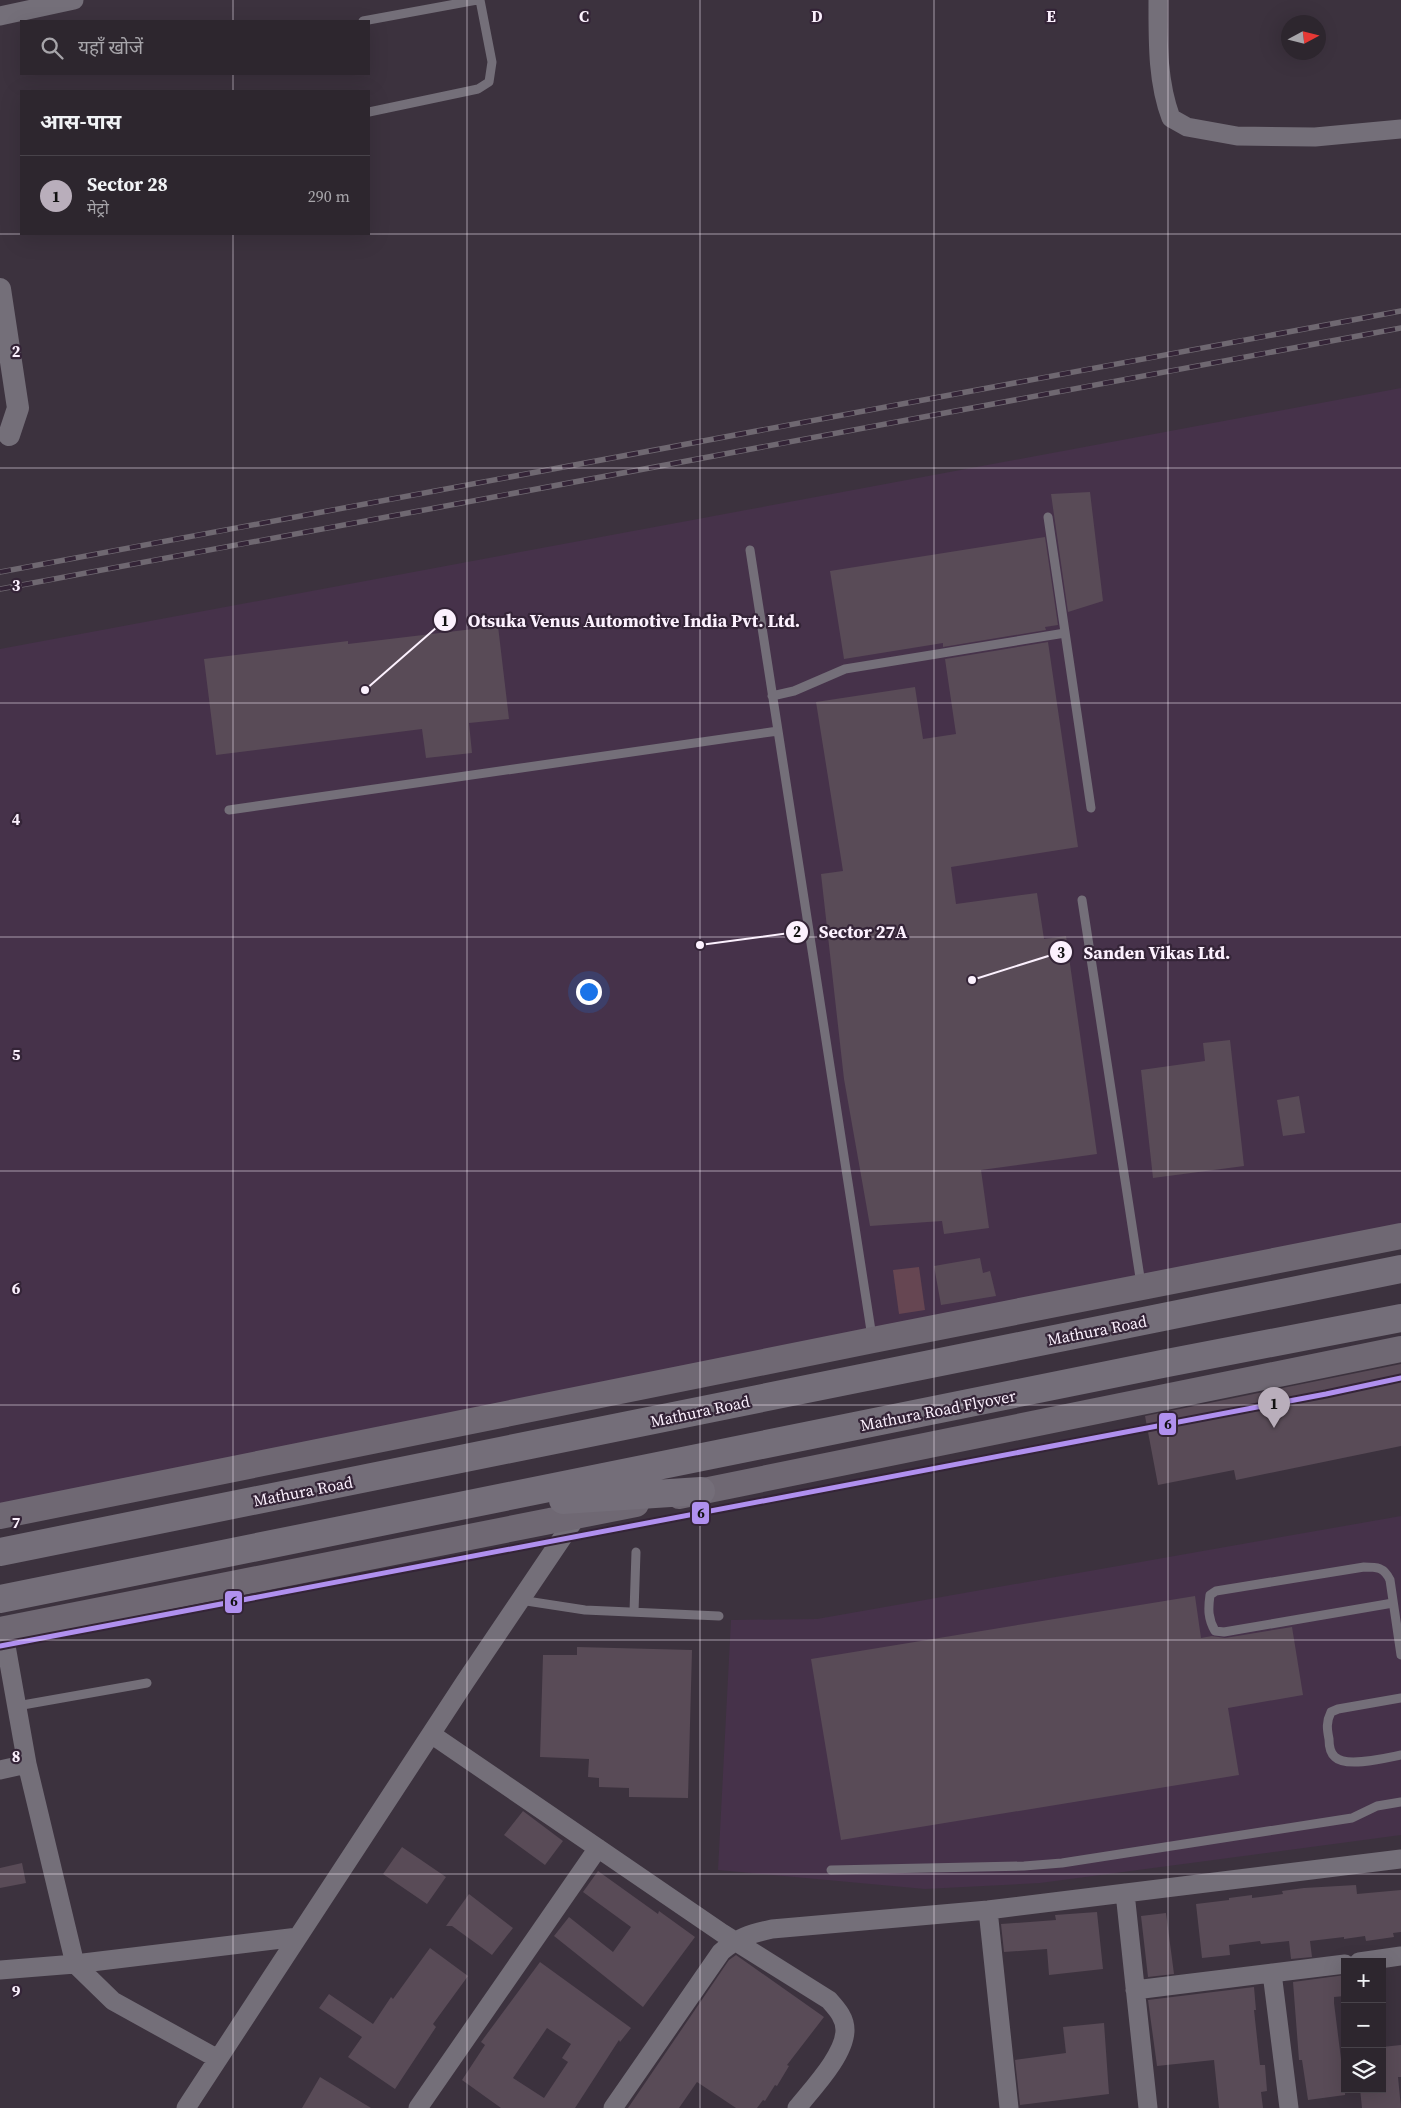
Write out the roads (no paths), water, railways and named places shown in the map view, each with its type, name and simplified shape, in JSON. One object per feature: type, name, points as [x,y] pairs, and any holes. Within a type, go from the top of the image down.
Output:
[{"type":"highway","name":"Mathura Road","points":[[0,1552],[1401,1269]]},
{"type":"highway","name":"Mathura Road Flyover","points":[[476,1503],[1162,1364],[1401,1318]]},
{"type":"highway","points":[[0,1600],[476,1503],[701,1491]]},
{"type":"main road","points":[[0,1516],[1401,1236]]},
{"type":"main road","points":[[1,1629],[577,1516],[1401,1349]]},
{"type":"street","points":[[2,10],[74,0]]},
{"type":"street","points":[[1158,0],[1158,40],[1163,97],[1171,118],[1187,127],[1238,136],[1315,137],[1401,129]]},
{"type":"street","points":[[0,289],[18,408],[9,435],[0,415]]},
{"type":"street","points":[[186,2108],[431,1734],[577,1516]]},
{"type":"street","points":[[1,1629],[27,1764],[74,1964],[113,2001],[218,2059]]},
{"type":"street","points":[[431,1734],[734,1940],[828,2000],[840,2013],[845,2029],[842,2044],[829,2066],[797,2108]]},
{"type":"street","points":[[0,1770],[27,1764]]},
{"type":"street","points":[[418,2108],[598,1848]]},
{"type":"street","points":[[613,2108],[721,1952],[734,1940],[752,1933],[988,1910],[1401,1859]]},
{"type":"street","points":[[1125,1893],[1148,2108]]},
{"type":"street","points":[[988,1910],[1010,2108]]},
{"type":"street","points":[[0,1970],[74,1964],[298,1937]]},
{"type":"street","points":[[1386,1958],[1401,1956]]},
{"type":"street","points":[[1135,1990],[1341,1964]]},
{"type":"street","points":[[1272,1973],[1289,2108]]},
{"type":"lane","points":[[369,20],[479,0],[492,62],[489,82],[478,89],[370,112]]},
{"type":"lane","points":[[1048,517],[1091,808]]},
{"type":"lane","points":[[750,550],[873,1340]]},
{"type":"lane","points":[[772,696],[794,691],[845,669],[1065,632]]},
{"type":"lane","points":[[229,810],[778,731]]},
{"type":"lane","points":[[1082,900],[1142,1287]]},
{"type":"lane","points":[[634,1612],[636,1552]]},
{"type":"lane","points":[[1393,1603],[1224,1632],[1215,1631],[1210,1623],[1208,1610],[1210,1595],[1216,1591],[1373,1567],[1385,1571],[1390,1580],[1401,1655]]},
{"type":"lane","points":[[520,1600],[585,1610],[719,1616]]},
{"type":"lane","points":[[16,1706],[147,1683]]},
{"type":"lane","points":[[1401,1698],[1338,1709],[1331,1712],[1326,1720],[1330,1748],[1334,1756],[1342,1762],[1401,1756]]},
{"type":"lane","points":[[831,1870],[1024,1866],[1062,1863],[1352,1818],[1377,1806],[1401,1802]]},
{"type":"railway","points":[[0,572],[1401,311]]},
{"type":"railway","points":[[0,589],[1401,328]]},
{"type":"place","name":"Otsuka Venus Automotive India Pvt. Ltd.","points":[[365,690]]},
{"type":"place","name":"Sector 27A","points":[[700,945]]},
{"type":"place","name":"Sanden Vikas Ltd.","points":[[972,980]]},
{"type":"place","name":"Sector 28","points":[[1274,1428]]}]
